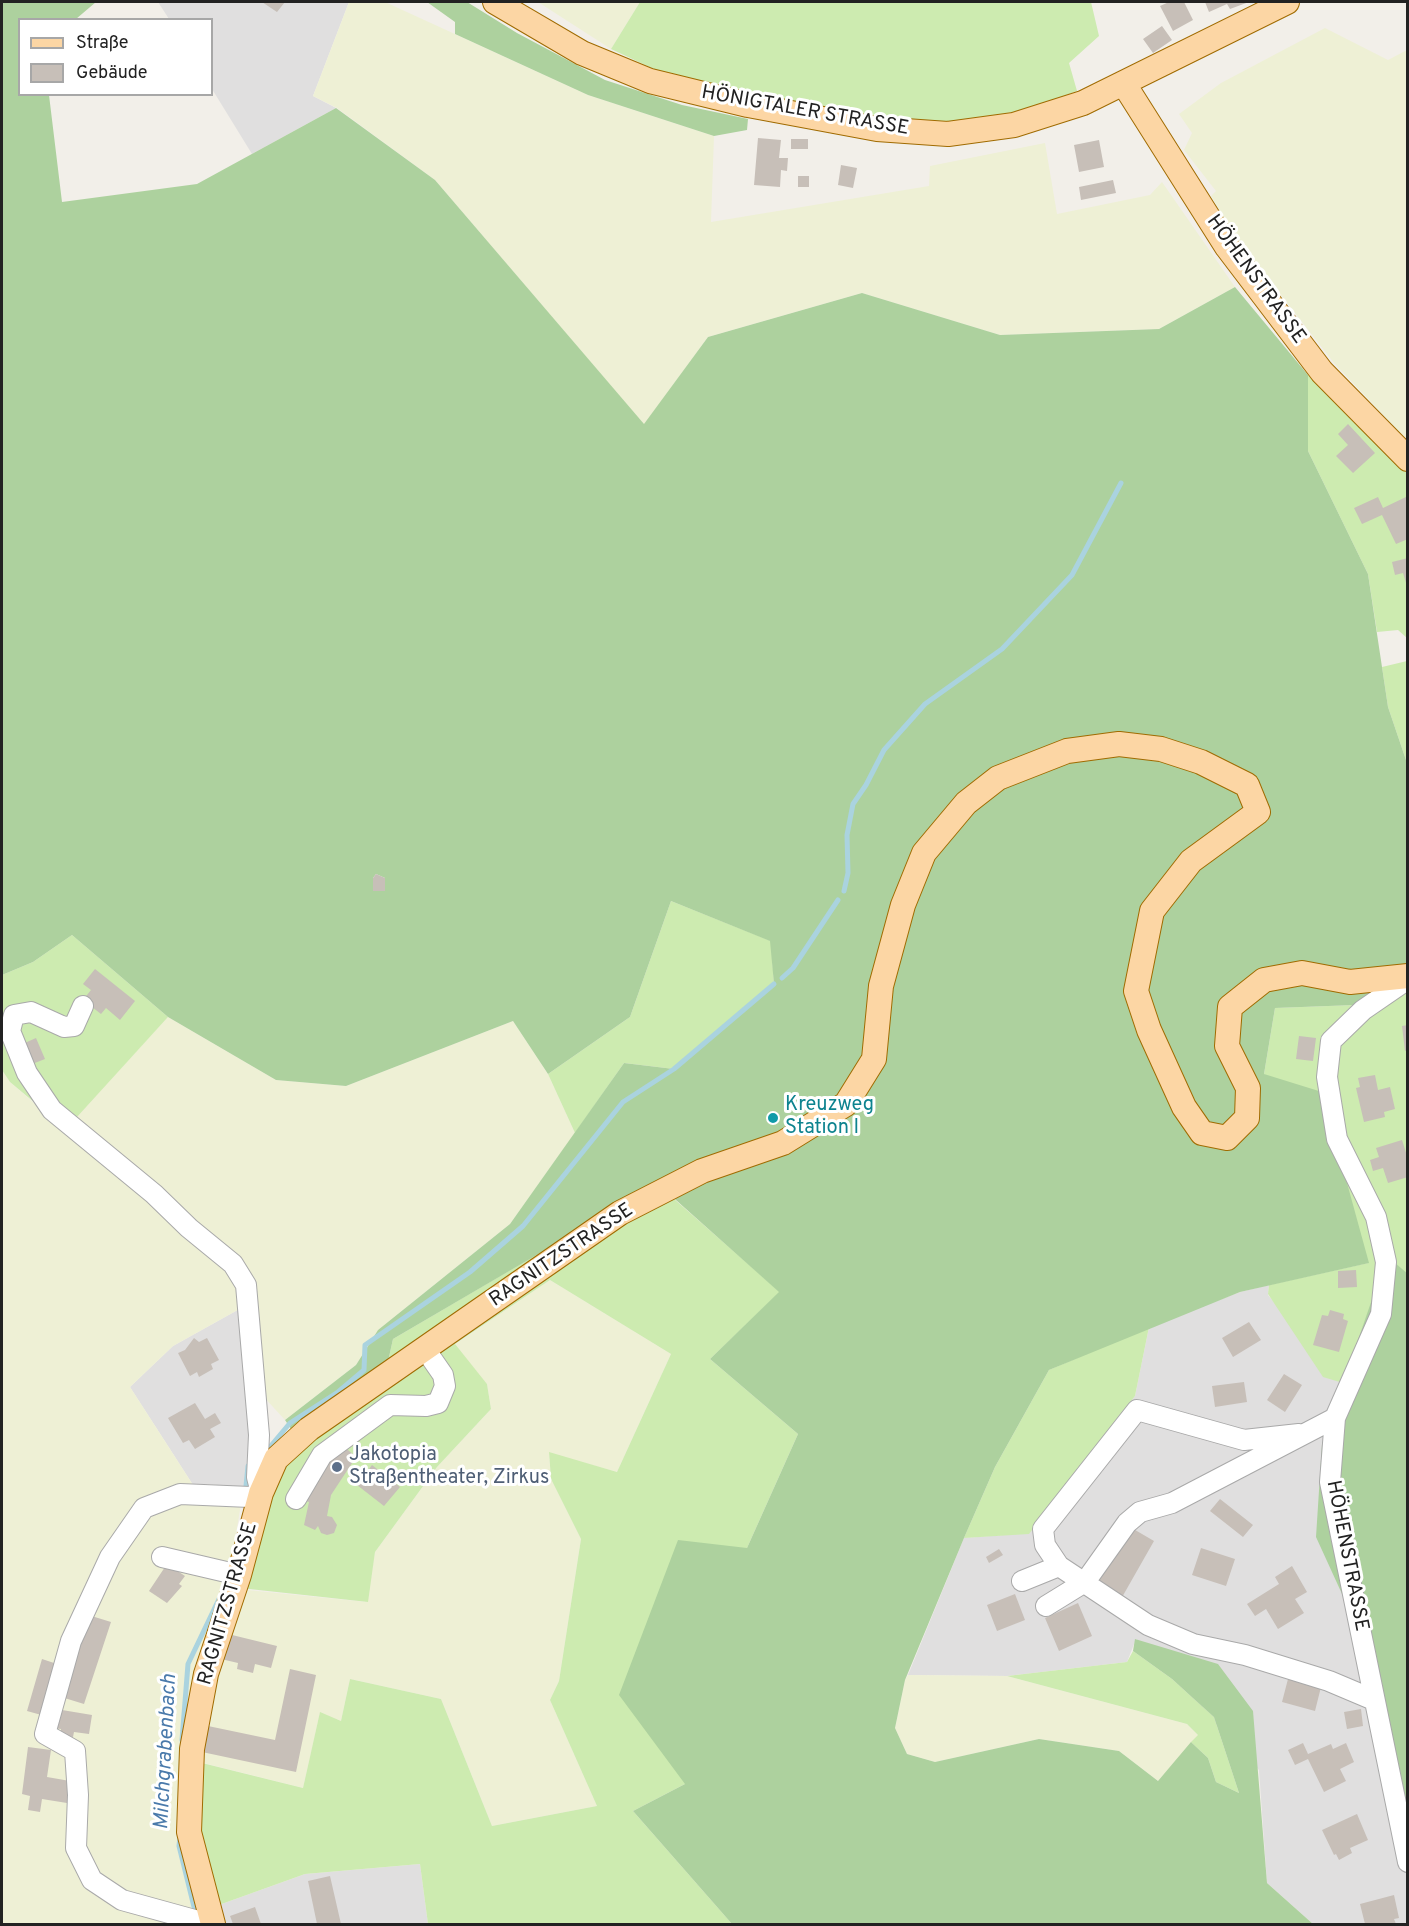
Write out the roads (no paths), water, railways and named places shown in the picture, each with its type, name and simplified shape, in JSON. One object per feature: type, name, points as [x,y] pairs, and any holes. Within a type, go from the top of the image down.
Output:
[{"type":"main road","name":"HÖNIGTALER STRASSE","points":[[495,2],[582,52],[650,81],[748,105],[877,129],[948,134],[989,130],[1044,118],[1124,84],[1287,2]]},
{"type":"main road","name":"HÖHENSTRASSE","points":[[1124,84],[1234,256],[1322,372],[1407,459]]},
{"type":"main road","name":"RAGNITZSTRASSE","points":[[211,1924],[189,1832],[192,1749],[206,1674],[238,1575],[261,1493],[276,1459],[309,1429],[620,1214],[702,1171],[783,1143],[846,1104],[874,1059],[881,986],[903,905],[924,853],[966,803],[998,778],[1067,752],[1119,744],[1161,749],[1201,762],[1247,785],[1258,812],[1191,861],[1152,910],[1136,991],[1149,1030],[1184,1107],[1202,1133],[1227,1138],[1247,1118],[1248,1088],[1227,1046],[1230,1006],[1264,980],[1302,973],[1350,982],[1407,977]]},
{"type":"street","name":"HÖHENSTRASSE","points":[[1407,977],[1363,1010],[1331,1041],[1327,1077],[1337,1139],[1376,1217],[1386,1262],[1381,1314],[1335,1418],[1330,1482],[1407,1862]]},
{"type":"street","points":[[83,1006],[74,1026],[64,1027],[31,1012],[14,1015],[10,1031],[27,1073],[52,1110],[154,1194],[189,1228],[232,1264],[246,1285],[259,1435],[257,1477],[261,1493],[250,1497],[180,1494],[144,1508],[110,1557],[71,1641],[45,1734],[75,1751],[78,1795],[76,1848],[92,1880],[122,1900],[211,1924]]},
{"type":"street","points":[[296,1499],[322,1455],[390,1405],[426,1406],[438,1402],[445,1386],[442,1376],[425,1349]]},
{"type":"street","points":[[1299,1434],[1244,1440],[1137,1410],[1042,1529],[1045,1545],[1059,1566],[1085,1582],[1119,1608],[1148,1625],[1193,1644],[1245,1655],[1329,1681],[1374,1700]]},
{"type":"street","points":[[1046,1606],[1085,1582],[1127,1523],[1140,1512],[1172,1503],[1299,1434],[1335,1418]]},
{"type":"street","points":[[162,1557],[238,1575]]},
{"type":"street","points":[[1022,1581],[1059,1566]]},
{"type":"waterway","points":[[844,891],[848,873],[847,835],[853,804],[866,785],[884,750],[925,704],[1002,649],[1072,575],[1121,483]]},
{"type":"waterway","points":[[782,978],[793,968],[838,900]]},
{"type":"waterway","points":[[264,1454],[290,1423],[338,1392],[364,1370],[365,1345],[470,1272],[523,1226],[623,1102],[674,1069],[774,984]]},
{"type":"waterway","name":"Milchgrabenbach","points":[[246,1486],[248,1466]]},
{"type":"waterway","name":"Milchgrabenbach","points":[[182,1740],[188,1664],[219,1599]]},
{"type":"waterway","name":"Milchgrabenbach","points":[[180,1836],[179,1846],[195,1911]]},
{"type":"place","name":"Kreuzweg Station I","points":[[773,1118]]},
{"type":"place","name":"Jakotopia Straßentheater, Zirkus","points":[[337,1467]]}]
